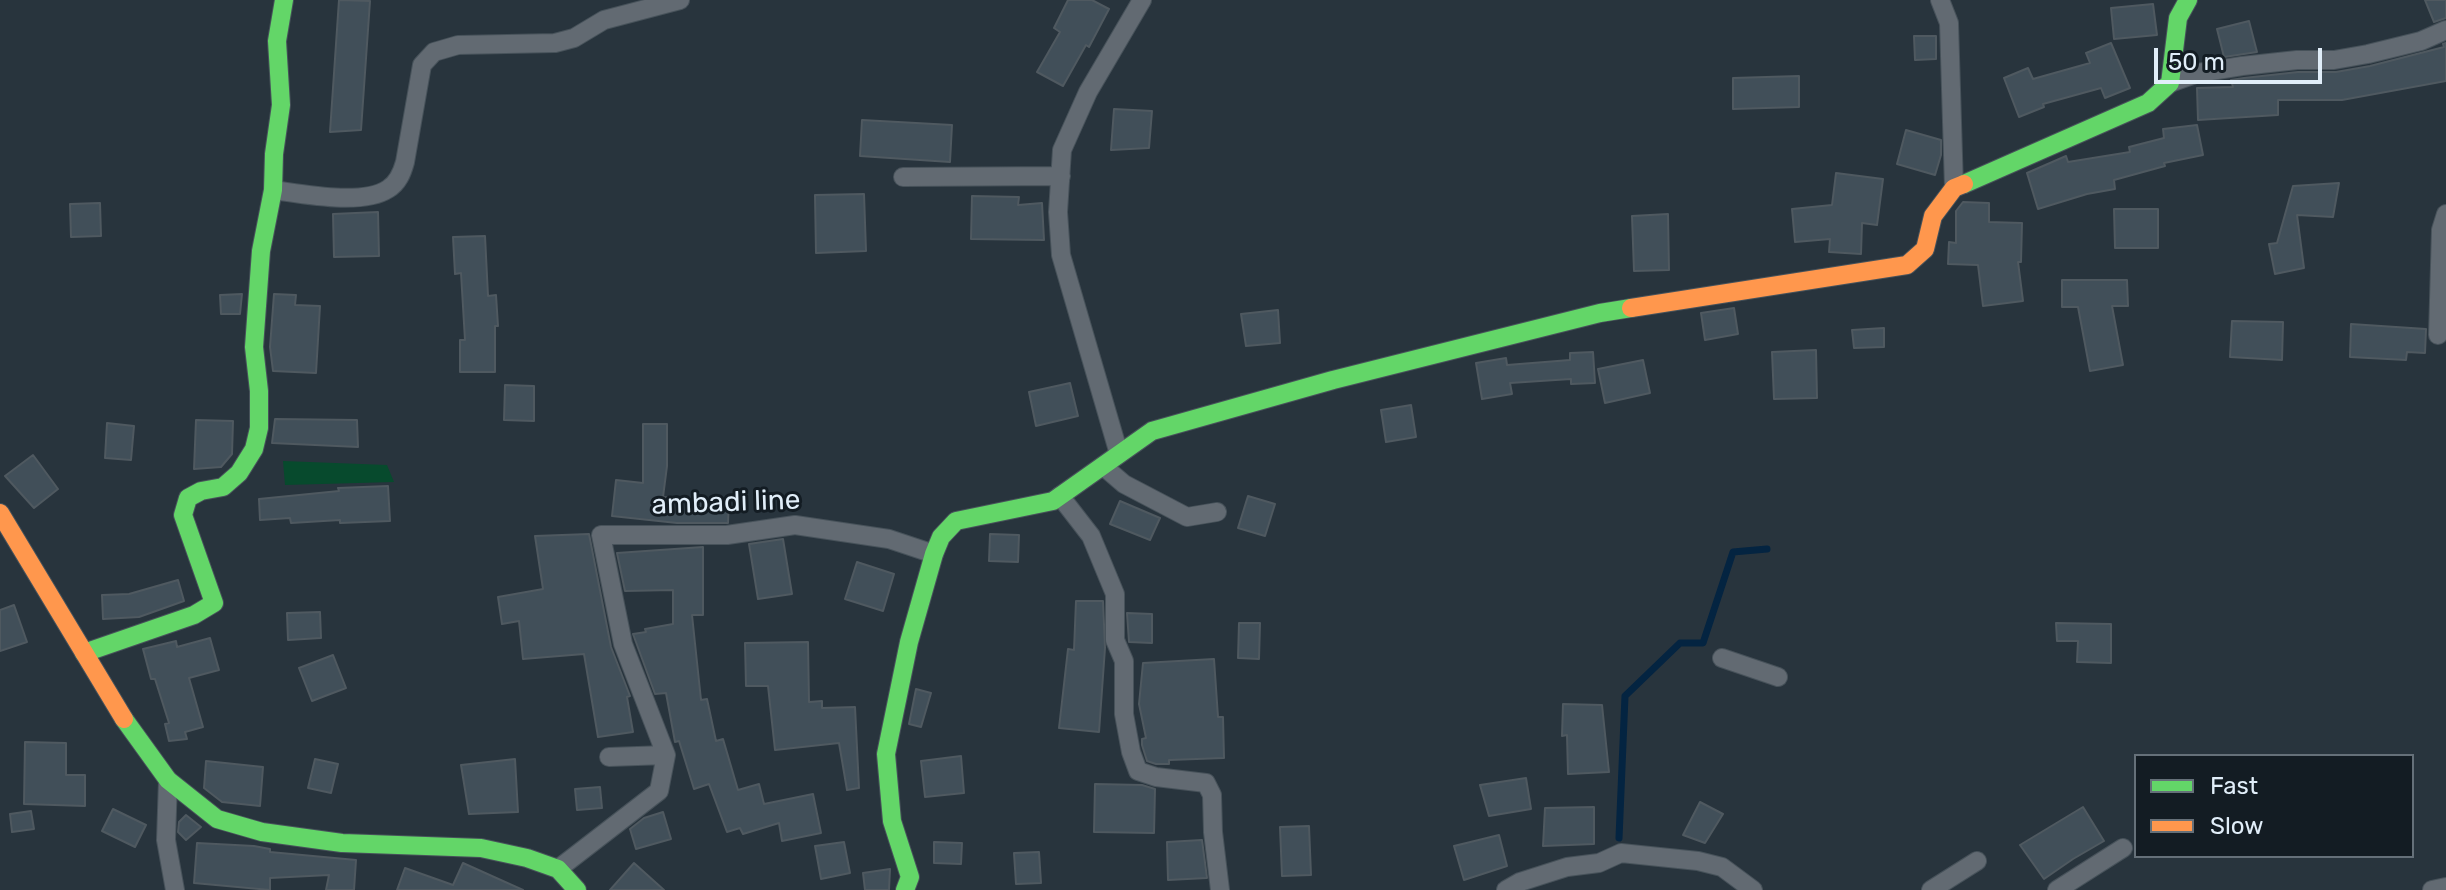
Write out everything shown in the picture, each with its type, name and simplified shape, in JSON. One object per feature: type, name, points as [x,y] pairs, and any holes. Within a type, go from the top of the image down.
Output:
[{"type":"main road","points":[[84,653],[194,615],[214,603],[183,515],[188,498],[201,491],[223,487],[239,473],[254,449],[259,428],[254,347],[261,251],[273,190],[281,105],[277,41],[284,0]]},
{"type":"main road","points":[[905,890],[910,877],[892,821],[886,754],[909,642],[934,554],[941,537],[956,521],[1053,501],[1152,431],[1333,380],[1600,313],[1907,265],[1925,249],[1933,216],[1954,188],[2130,113],[2148,103],[2170,83],[2178,18],[2188,0]]},
{"type":"main road","points":[[0,513],[114,706],[168,780],[217,819],[262,832],[342,843],[481,848],[527,858],[558,869],[577,890]]},
{"type":"street","points":[[273,190],[345,197],[373,195],[389,189],[400,177],[405,162],[422,65],[434,52],[458,45],[555,43],[574,38],[604,20],[680,0]]},
{"type":"street","points":[[1119,454],[1061,255],[1058,212],[1062,150],[1088,92],[1142,0]]},
{"type":"street","points":[[1940,0],[1949,23],[1954,188]]},
{"type":"street","points":[[2170,83],[2198,73],[2242,66],[2297,60],[2334,60],[2368,54],[2421,41],[2446,30]]},
{"type":"street","points":[[903,177],[1061,176]]},
{"type":"street","points":[[2438,335],[2441,230],[2446,214]]},
{"type":"street","points":[[1103,466],[1124,484],[1187,517],[1217,512]]},
{"type":"street","points":[[1060,496],[1091,536],[1115,594],[1115,640],[1124,661],[1124,714],[1138,771],[1156,777],[1206,783],[1212,795],[1220,890]]},
{"type":"street","name":"ambadi line","points":[[666,755],[623,644],[601,535],[727,535],[795,525],[889,539],[934,554]]},
{"type":"street","points":[[1722,658],[1778,677]]},
{"type":"street","points":[[558,869],[659,791],[666,755],[609,757]]},
{"type":"street","points":[[168,780],[166,840],[175,890]]},
{"type":"street","points":[[2057,890],[2123,848]]},
{"type":"street","points":[[1506,890],[1520,882],[1567,867],[1599,863],[1621,853],[1722,867],[1753,890]]},
{"type":"street","points":[[1931,890],[1977,861]]},
{"type":"street","points":[[2432,890],[2446,887]]},
{"type":"green space","points":[[283,461],[387,465],[394,482],[285,485]]},
{"type":"building","points":[[339,0],[370,1],[361,130],[330,132]]},
{"type":"building","points":[[1068,0],[1092,0],[1109,9],[1063,86],[1037,72],[1060,32],[1054,28]]},
{"type":"building","points":[[2425,0],[2446,0],[2446,18],[2434,22]]},
{"type":"building","points":[[2153,4],[2157,35],[2114,39],[2111,8]]},
{"type":"building","points":[[2249,21],[2257,52],[2224,57],[2217,29]]},
{"type":"building","points":[[1914,36],[1936,36],[1936,59],[1915,60]]},
{"type":"building","points":[[2111,43],[2130,88],[2105,98],[2101,88],[2043,104],[2044,107],[2019,117],[2004,78],[2028,68],[2033,79],[2090,63],[2086,53]]},
{"type":"building","points":[[2446,43],[2446,81],[2342,100],[2278,100],[2278,115],[2198,120],[2197,88],[2233,87],[2231,80],[2244,78],[2298,72],[2336,72],[2370,66],[2444,47]]},
{"type":"building","points":[[1799,76],[1799,107],[1733,109],[1733,78]]},
{"type":"building","points":[[1114,109],[1152,111],[1149,148],[1111,150]]},
{"type":"building","points":[[862,120],[952,125],[950,162],[860,156]]},
{"type":"building","points":[[2197,125],[2203,155],[2164,163],[2165,166],[2114,180],[2115,189],[2038,209],[2027,173],[2066,156],[2068,162],[2130,152],[2129,147],[2164,138],[2163,129]]},
{"type":"building","points":[[1906,130],[1941,140],[1941,155],[1935,175],[1897,164]]},
{"type":"building","points":[[1836,173],[1883,179],[1877,225],[1862,223],[1861,254],[1829,252],[1830,239],[1795,242],[1792,209],[1832,205]]},
{"type":"building","points":[[2339,183],[2333,217],[2297,215],[2304,268],[2275,274],[2269,244],[2277,243],[2293,186]]},
{"type":"building","points":[[864,194],[866,251],[816,253],[815,195]]},
{"type":"building","points":[[972,196],[1019,197],[1018,205],[1042,203],[1044,240],[971,239]]},
{"type":"building","points":[[1963,202],[1989,203],[1989,222],[2022,223],[2021,262],[2018,262],[2023,301],[1983,306],[1978,265],[1948,264],[1949,242],[1956,243],[1956,211]]},
{"type":"building","points":[[100,203],[101,236],[71,237],[70,204]]},
{"type":"building","points":[[2114,209],[2158,209],[2158,248],[2115,248]]},
{"type":"building","points":[[378,212],[379,256],[334,257],[333,214]]},
{"type":"building","points":[[1668,214],[1669,270],[1634,271],[1632,216]]},
{"type":"building","points":[[485,236],[488,296],[496,295],[498,326],[495,326],[495,372],[460,372],[460,340],[465,340],[461,273],[455,274],[453,237]]},
{"type":"building","points":[[2062,280],[2127,280],[2128,306],[2112,306],[2123,365],[2090,371],[2078,307],[2062,307]]},
{"type":"building","points":[[242,294],[240,314],[221,314],[220,295]]},
{"type":"building","points":[[274,294],[296,295],[295,305],[320,306],[316,373],[273,371],[270,347]]},
{"type":"building","points":[[1734,308],[1738,334],[1705,340],[1701,313]]},
{"type":"building","points":[[1278,310],[1280,343],[1246,346],[1241,314]]},
{"type":"building","points":[[2232,321],[2283,322],[2282,360],[2230,357]]},
{"type":"building","points":[[2351,324],[2426,329],[2425,353],[2407,352],[2406,360],[2350,357]]},
{"type":"building","points":[[1884,328],[1884,347],[1854,348],[1852,330]]},
{"type":"building","points":[[1816,350],[1817,398],[1774,399],[1772,352]]},
{"type":"building","points":[[1593,352],[1595,383],[1571,384],[1571,379],[1510,383],[1512,394],[1482,399],[1476,363],[1506,358],[1507,365],[1570,360],[1570,353]]},
{"type":"building","points":[[1643,360],[1650,393],[1605,403],[1598,369]]},
{"type":"building","points":[[1070,383],[1078,416],[1036,426],[1029,392]]},
{"type":"building","points":[[505,385],[534,386],[534,421],[504,420]]},
{"type":"building","points":[[1411,405],[1416,437],[1386,442],[1381,410]]},
{"type":"building","points":[[275,419],[357,420],[358,447],[272,443]]},
{"type":"building","points":[[196,420],[233,421],[232,454],[221,467],[194,469]]},
{"type":"building","points":[[107,423],[134,426],[131,460],[105,458]]},
{"type":"building","points":[[643,424],[667,424],[663,497],[729,499],[728,523],[677,523],[612,516],[616,480],[643,483]]},
{"type":"building","points":[[33,455],[58,489],[34,508],[5,476]]},
{"type":"building","points":[[388,486],[390,521],[291,523],[290,518],[260,520],[259,499],[339,491],[338,488]]},
{"type":"building","points":[[1248,496],[1275,504],[1265,536],[1238,528]]},
{"type":"building","points":[[1120,501],[1160,518],[1150,540],[1110,524]]},
{"type":"building","points":[[589,534],[611,647],[630,696],[627,697],[633,732],[598,737],[584,654],[523,659],[519,621],[502,624],[498,597],[543,589],[535,536]]},
{"type":"building","points":[[990,534],[1019,535],[1018,562],[989,561]]},
{"type":"building","points":[[783,539],[792,594],[758,599],[749,544]]},
{"type":"building","points":[[703,547],[703,615],[692,615],[701,700],[707,699],[716,741],[723,739],[738,790],[759,784],[764,804],[813,794],[821,833],[782,841],[779,823],[743,834],[740,828],[727,832],[709,784],[694,789],[679,741],[675,742],[666,693],[655,694],[633,634],[673,624],[673,590],[625,591],[617,553]]},
{"type":"building","points":[[857,562],[894,574],[883,611],[845,599]]},
{"type":"building","points":[[178,580],[184,601],[139,617],[103,619],[102,595],[129,594]]},
{"type":"building","points":[[1076,601],[1103,601],[1105,648],[1099,732],[1059,728],[1068,649],[1074,650]]},
{"type":"building","points":[[14,605],[27,642],[0,651],[0,610]]},
{"type":"building","points":[[320,612],[321,638],[288,640],[287,613]]},
{"type":"building","points":[[1127,613],[1152,614],[1152,643],[1129,642]]},
{"type":"building","points":[[1239,623],[1260,623],[1259,659],[1238,658]]},
{"type":"building","points":[[2056,623],[2111,624],[2111,663],[2077,662],[2078,641],[2057,641]]},
{"type":"building","points":[[210,638],[219,670],[189,678],[203,727],[185,732],[187,739],[169,741],[165,724],[169,723],[143,649],[176,641],[177,647]]},
{"type":"building","points":[[808,642],[809,702],[822,701],[822,708],[855,707],[859,788],[847,790],[839,743],[775,750],[768,686],[746,686],[745,643]]},
{"type":"building","points":[[333,655],[346,688],[312,701],[299,668]]},
{"type":"building","points":[[1214,659],[1218,717],[1223,717],[1224,758],[1169,760],[1169,764],[1147,761],[1142,745],[1142,739],[1146,738],[1139,704],[1143,663]]},
{"type":"building","points":[[916,689],[931,693],[921,727],[909,724]]},
{"type":"building","points":[[1563,704],[1602,705],[1609,772],[1568,774],[1567,735],[1562,736]]},
{"type":"building","points":[[25,742],[66,743],[66,775],[85,775],[85,806],[24,804]]},
{"type":"building","points":[[961,756],[964,793],[925,797],[921,761]]},
{"type":"building","points":[[315,759],[338,764],[331,793],[308,788]]},
{"type":"building","points":[[515,759],[518,812],[469,814],[461,765]]},
{"type":"building","points":[[206,761],[263,767],[260,806],[222,802],[204,788]]},
{"type":"building","points":[[1526,778],[1531,809],[1489,816],[1480,785]]},
{"type":"building","points":[[1095,784],[1142,785],[1155,789],[1154,833],[1094,832]]},
{"type":"building","points":[[600,787],[602,808],[577,810],[575,789]]},
{"type":"building","points":[[1700,802],[1723,814],[1705,843],[1683,835]]},
{"type":"building","points":[[1594,807],[1594,844],[1543,846],[1545,808]]},
{"type":"building","points":[[2083,807],[2104,841],[2044,879],[2020,845]]},
{"type":"building","points":[[113,809],[146,825],[135,847],[102,831]]},
{"type":"building","points":[[31,811],[34,829],[12,832],[10,814]]},
{"type":"building","points":[[663,812],[671,839],[636,849],[630,829],[644,818]]},
{"type":"building","points":[[186,815],[201,827],[186,840],[178,832],[179,822]]},
{"type":"building","points":[[1309,826],[1311,875],[1282,876],[1280,827]]},
{"type":"building","points":[[1499,835],[1507,866],[1464,880],[1454,846]]},
{"type":"building","points":[[1202,840],[1207,878],[1168,880],[1167,842]]},
{"type":"building","points":[[844,842],[850,873],[821,879],[815,846]]},
{"type":"building","points":[[934,842],[962,843],[961,864],[934,863]]},
{"type":"building","points":[[197,843],[254,846],[270,849],[270,852],[356,860],[354,890],[326,890],[329,875],[270,878],[270,890],[194,883]]},
{"type":"building","points":[[1039,852],[1041,883],[1016,884],[1014,853]]},
{"type":"building","points":[[463,863],[523,890],[397,890],[405,868],[453,885]]},
{"type":"building","points":[[634,863],[664,890],[610,890]]},
{"type":"building","points":[[890,869],[889,890],[865,890],[863,873]]},
{"type":"waterway","points":[[1619,838],[1625,696],[1680,643],[1703,643],[1733,552],[1767,549]]},
{"type":"traffic: fast","points":[[84,653],[194,615],[214,603],[183,515],[188,498],[201,491],[223,487],[239,473],[254,449],[259,428],[254,347],[261,251],[273,190],[281,105],[277,41],[284,0]]},
{"type":"traffic: fast","points":[[1964,184],[2148,103],[2170,83],[2178,18],[2188,0]]},
{"type":"traffic: fast","points":[[905,890],[910,877],[892,821],[886,754],[909,642],[934,554],[941,537],[956,521],[1053,501],[1152,431],[1333,380],[1600,313],[1631,308]]},
{"type":"traffic: fast","points":[[124,719],[168,780],[217,819],[262,832],[342,843],[481,848],[527,858],[558,869],[577,890]]},
{"type":"traffic: slow","points":[[1631,308],[1907,265],[1925,249],[1933,216],[1954,188],[1964,184]]},
{"type":"traffic: slow","points":[[0,513],[124,719]]}]
